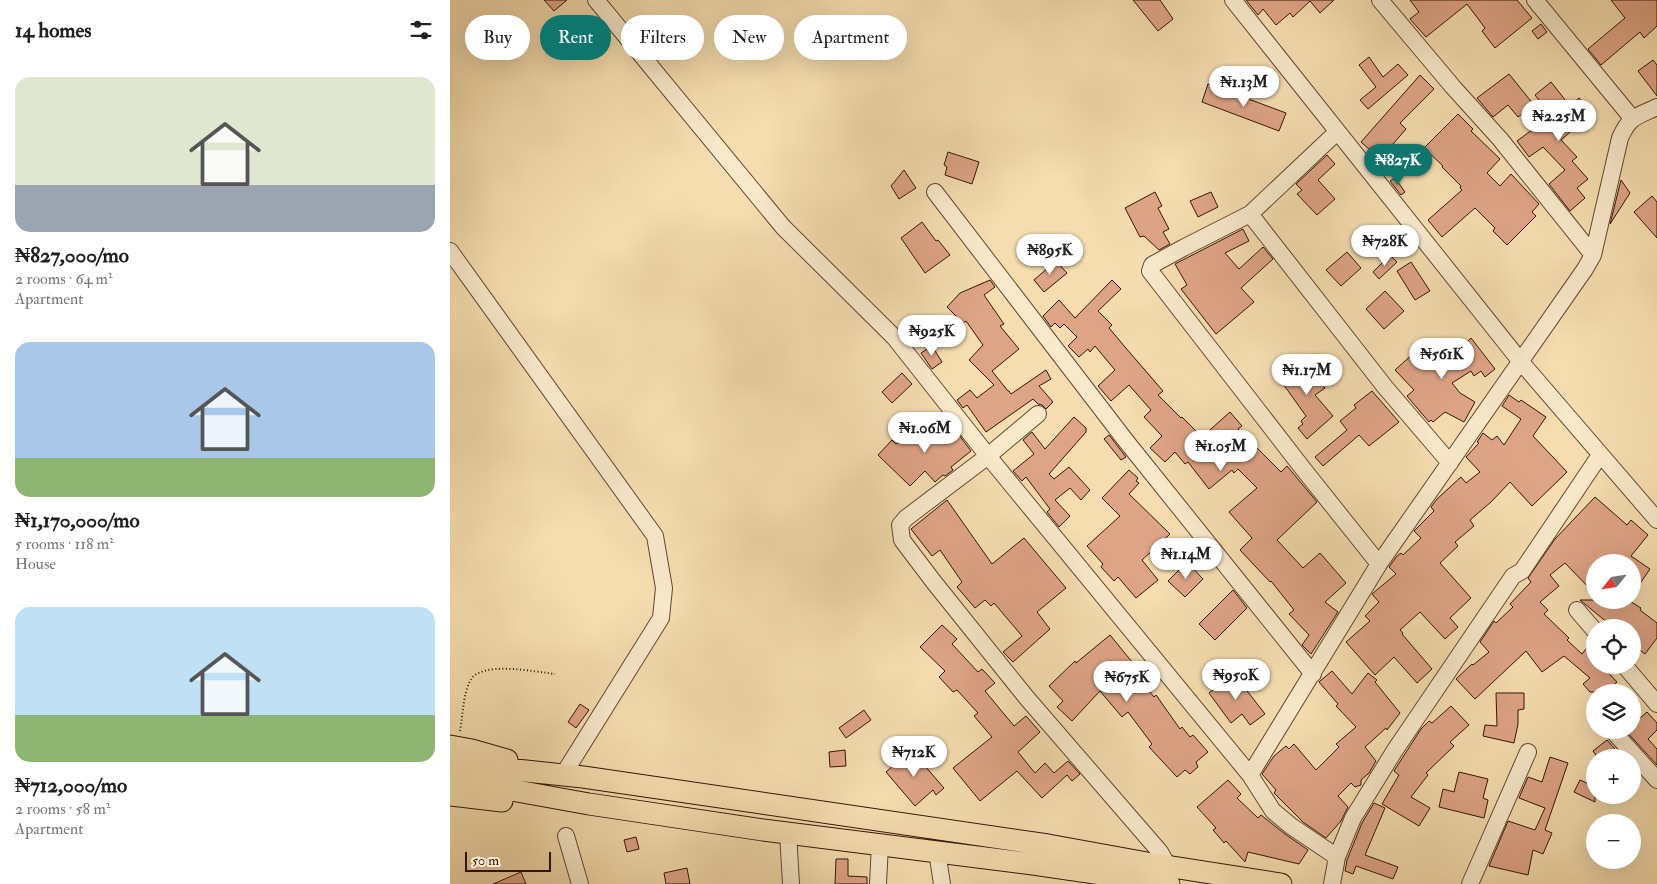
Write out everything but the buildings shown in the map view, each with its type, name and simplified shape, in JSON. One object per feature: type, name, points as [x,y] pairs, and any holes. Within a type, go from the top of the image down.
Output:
[{"type":"main road","points":[[452,752],[482,768],[563,775],[1038,844],[1168,875]]},
{"type":"main road","points":[[450,779],[563,799],[788,833],[1033,864],[1281,884]]},
{"type":"main road","points":[[450,794],[508,801],[563,799]]},
{"type":"street","points":[[596,0],[783,226],[894,337],[988,456],[1250,775],[1274,811],[1290,826],[1337,857]]},
{"type":"street","points":[[1233,0],[1521,362],[1657,520]]},
{"type":"street","points":[[1380,0],[1453,87],[1500,139],[1592,255]]},
{"type":"street","points":[[1535,0],[1632,118]]},
{"type":"street","points":[[1250,775],[1379,564],[1584,269],[1592,255],[1620,138],[1626,125],[1632,118],[1657,107]]},
{"type":"street","points":[[1337,132],[1250,214],[1152,265],[1150,271],[1379,564]]},
{"type":"street","points":[[935,192],[1126,441],[1313,674]]},
{"type":"street","points":[[1250,214],[1384,387],[1450,463]]},
{"type":"street","points":[[450,251],[655,536],[664,588],[661,618],[563,775]]},
{"type":"street","points":[[1038,414],[988,456],[906,518],[900,525],[902,540],[1026,697],[1160,852],[1168,875]]},
{"type":"street","points":[[1332,884],[1337,857],[1352,818],[1395,750],[1513,576],[1522,570],[1600,455]]},
{"type":"street","points":[[1576,610],[1586,621]]},
{"type":"street","points":[[1632,674],[1657,704]]},
{"type":"street","points":[[1620,739],[1657,780]]},
{"type":"street","points":[[1470,884],[1528,752]]},
{"type":"street","points":[[788,833],[791,884]]},
{"type":"street","points":[[566,836],[580,884]]},
{"type":"street","points":[[878,884],[880,844]]},
{"type":"street","points":[[937,851],[942,884]]},
{"type":"path","points":[[452,752],[470,681],[474,676],[490,669],[555,674]]}]
